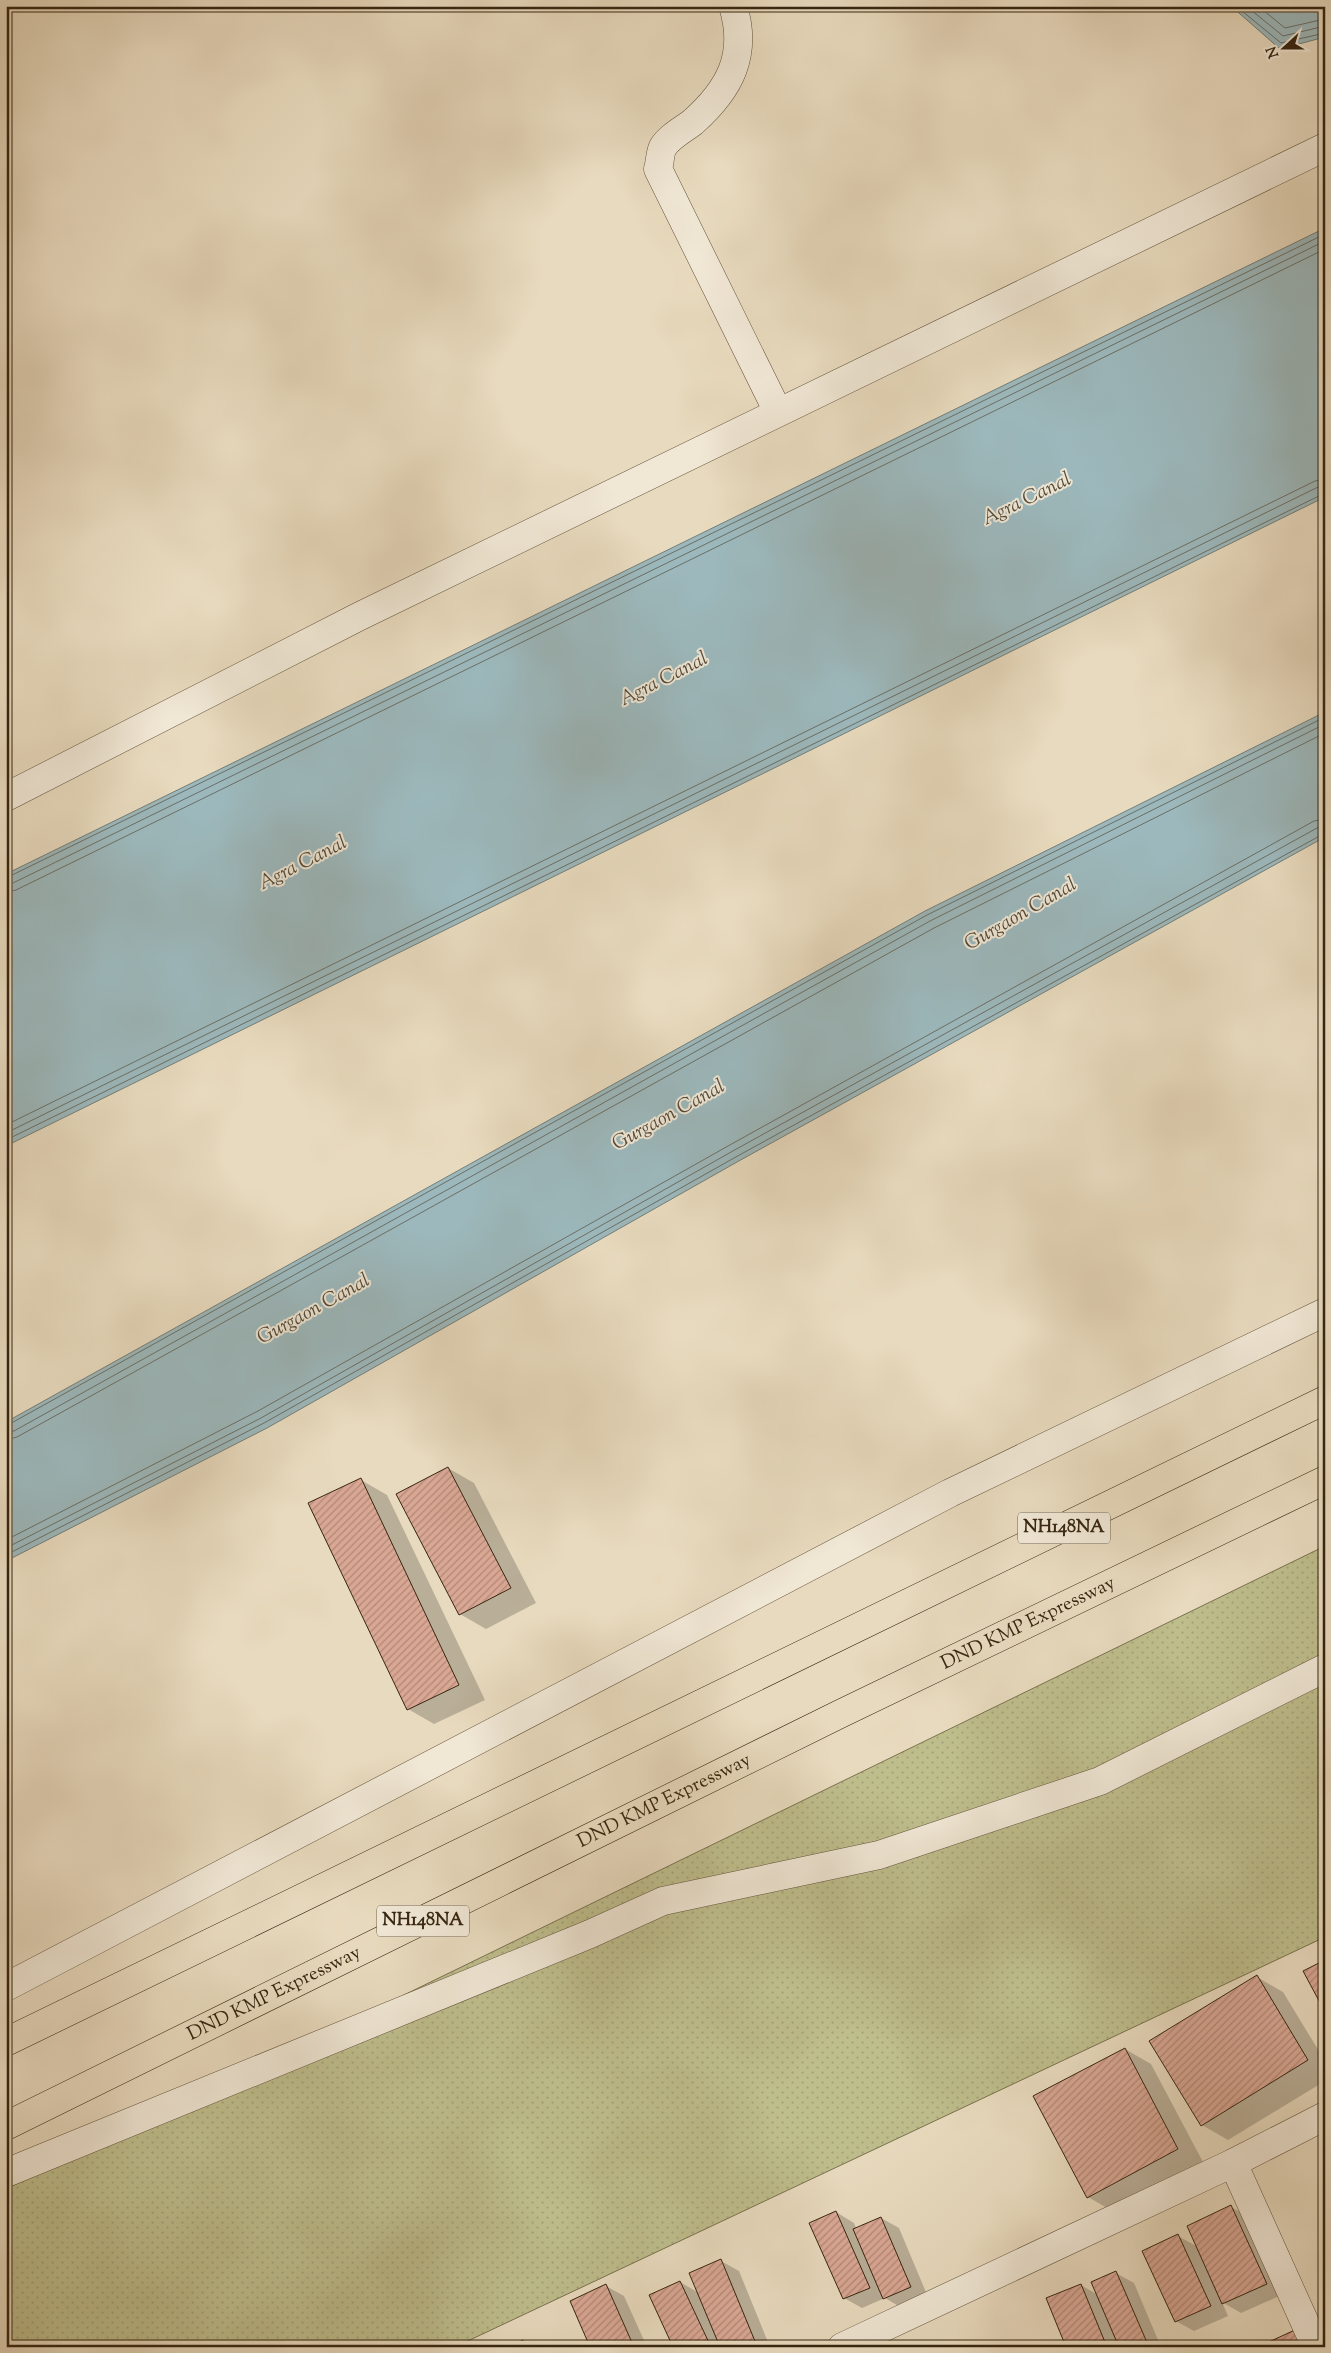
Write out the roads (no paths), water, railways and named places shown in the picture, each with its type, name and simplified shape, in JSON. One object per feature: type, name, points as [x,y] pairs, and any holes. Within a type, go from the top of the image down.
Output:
[{"type":"highway","name":"NH148NA","points":[[6,2042],[1325,1400]]},
{"type":"highway","name":"DND KMP Expressway","points":[[6,2126],[840,1714],[1325,1480]]},
{"type":"street","points":[[733,6],[739,26],[737,60],[725,85],[708,107],[663,147],[658,170],[778,412]]},
{"type":"street","points":[[6,797],[360,616],[1325,147]]},
{"type":"street","points":[[6,1987],[168,1904],[950,1493],[1325,1312]]},
{"type":"street","points":[[6,2173],[590,1934],[663,1900],[879,1855],[1100,1780],[1325,1668]]},
{"type":"street","points":[[842,2347],[1233,2163],[1325,2116]]},
{"type":"street","points":[[1233,2163],[1316,2347]]},
{"type":"water","points":[[1231,6],[1325,6],[1325,37],[1280,49]]},
{"type":"water","name":"Agra Canal","points":[[1325,228],[1325,497],[6,1146],[6,874]]},
{"type":"water","name":"Gurgaon Canal","points":[[1325,712],[1325,837],[737,1162],[267,1428],[6,1561],[6,1422],[925,911]]}]
